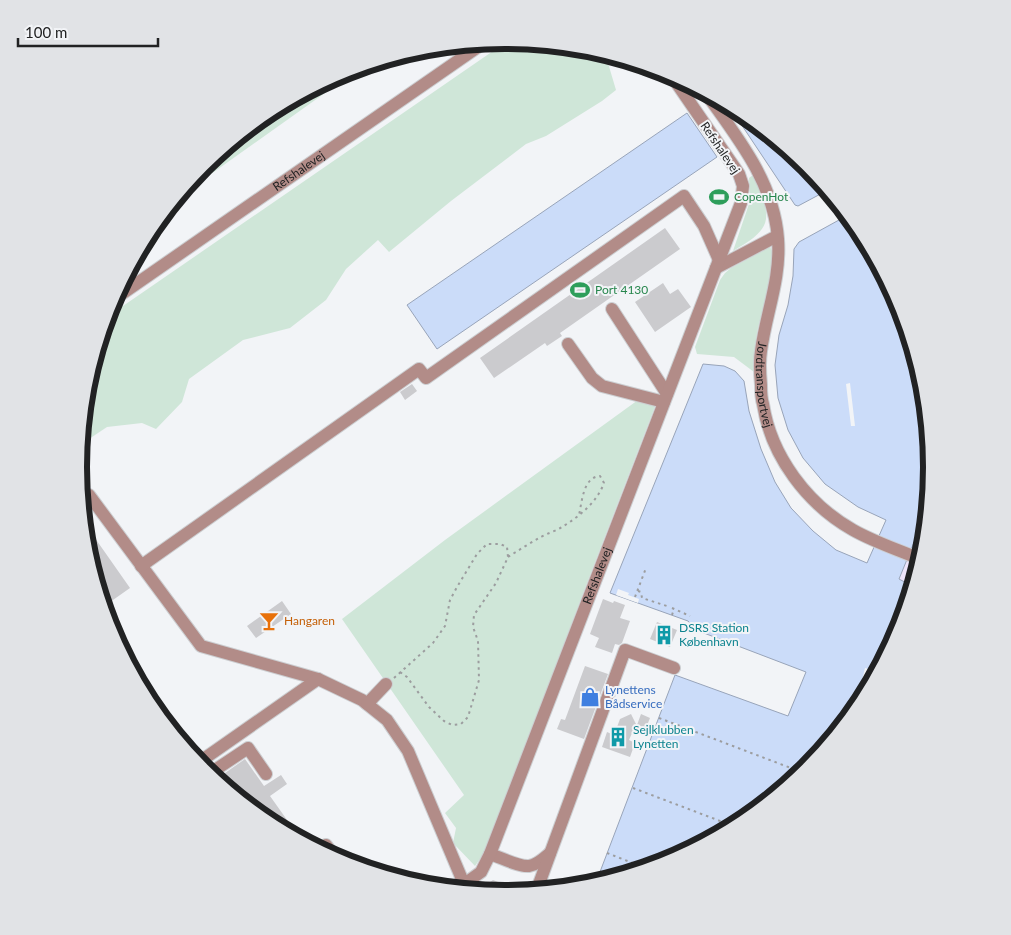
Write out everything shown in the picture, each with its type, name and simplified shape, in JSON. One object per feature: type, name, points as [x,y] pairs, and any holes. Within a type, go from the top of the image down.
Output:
[{"type":"street","name":"Refshalevej","points":[[126,291],[473,50]]},
{"type":"street","name":"Refshalevej","points":[[464,884],[480,872],[490,854],[741,204],[743,186],[739,174],[679,87]]},
{"type":"street","name":"Jordtransportvej","points":[[714,104],[751,157],[763,180],[771,202],[778,236],[778,262],[774,294],[760,352],[762,405],[775,445],[790,472],[806,493],[826,513],[851,529],[914,556]]},
{"type":"street","points":[[142,566],[419,369],[426,378],[684,196],[704,226],[714,247],[718,264],[778,236]]},
{"type":"street","points":[[612,309],[666,398]]},
{"type":"street","points":[[568,344],[592,378],[602,386],[666,398]]},
{"type":"street","name":"Refshalevej","points":[[88,496],[201,646],[318,679],[362,700],[387,720],[408,751],[459,884]]},
{"type":"street","points":[[538,885],[625,650],[674,668]]},
{"type":"street","points":[[204,759],[318,679]]},
{"type":"street","points":[[367,704],[386,684]]},
{"type":"street","points":[[215,770],[248,748],[266,774]]},
{"type":"street","points":[[490,854],[528,866],[550,853]]},
{"type":"street","points":[[520,865],[530,874],[534,885]]},
{"type":"path","points":[[400,672],[407,677],[429,707],[444,721],[452,725],[461,724],[468,717],[479,680],[478,641],[473,627],[474,615],[496,583],[508,558],[525,546],[562,527],[579,515],[591,505],[604,483],[600,476],[595,476],[589,481],[579,515]]},
{"type":"path","points":[[386,684],[433,644],[445,626],[450,600],[477,554],[487,544],[500,544],[507,548],[508,558]]},
{"type":"path","points":[[635,598],[646,568]]},
{"type":"path","points":[[638,591],[641,592],[642,598],[690,616]]},
{"type":"path","points":[[672,608],[672,615]]},
{"type":"path","points":[[659,718],[796,770]]},
{"type":"path","points":[[633,788],[726,823]]},
{"type":"path","points":[[607,853],[637,865]]},
{"type":"shaded area","points":[[917,534],[919,535],[916,549],[908,584],[899,580]]},
{"type":"green space","points":[[495,49],[560,52],[608,62],[616,90],[602,101],[546,136],[526,144],[451,201],[389,252],[378,240],[346,269],[326,300],[290,328],[243,340],[189,379],[182,402],[156,429],[142,423],[107,427],[88,440],[90,413],[101,359],[118,309]]},
{"type":"green space","points":[[337,85],[198,184],[229,153],[273,119]]},
{"type":"green space","points":[[753,175],[764,201],[766,220],[757,235],[733,251],[750,201],[749,178]]},
{"type":"green space","points":[[770,247],[773,264],[757,333],[754,372],[734,357],[697,354],[695,347],[720,280],[731,268]]},
{"type":"green space","points":[[638,400],[656,404],[492,834],[484,853],[475,866],[453,843],[456,828],[445,813],[464,795],[342,619],[445,540]]},
{"type":"water","points":[[687,113],[717,157],[437,349],[407,305]]},
{"type":"water","points":[[737,119],[782,153],[802,171],[822,193],[798,206],[795,205]]},
{"type":"water","points":[[842,218],[854,235],[881,282],[892,307],[910,359],[921,413],[924,468],[921,522],[918,536],[917,535],[899,579],[908,584],[902,602],[881,653],[854,700],[802,764],[760,800],[715,830],[666,854],[640,864],[599,875],[675,675],[788,716],[806,672],[696,630],[688,621],[610,593],[703,364],[724,366],[735,371],[744,381],[749,411],[761,449],[775,482],[791,508],[813,531],[836,550],[867,563],[886,520],[858,507],[825,484],[803,458],[788,430],[778,398],[775,365],[779,335],[788,305],[793,276],[794,249],[799,242]]},
{"type":"pier","points":[[850,383],[855,426],[851,426],[846,384]]},
{"type":"pier","points":[[618,589],[639,599],[638,603],[616,595]]},
{"type":"pier","points":[[865,668],[869,669],[866,680],[859,691]]},
{"type":"building","points":[[665,228],[680,249],[560,333],[562,336],[547,346],[545,343],[494,378],[480,358]]},
{"type":"building","points":[[663,283],[670,294],[678,289],[691,307],[655,332],[635,302]]},
{"type":"building","points":[[412,384],[417,391],[405,400],[400,392]]},
{"type":"building","points":[[92,534],[130,588],[109,603],[101,576]]},
{"type":"building","points":[[603,599],[625,605],[620,618],[630,621],[622,643],[619,645],[615,644],[612,653],[595,647],[599,638],[590,634]]},
{"type":"building","points":[[282,601],[291,614],[256,638],[247,626]]},
{"type":"building","name":"DSRS Station København","points":[[657,622],[677,630],[670,647],[650,639]]},
{"type":"building","points":[[585,666],[608,674],[584,739],[557,729],[561,719],[565,720]]},
{"type":"building","name":"Sejlklubben Lynetten","points":[[631,714],[636,724],[629,740],[635,743],[630,757],[602,747],[607,732],[614,735],[620,719]]},
{"type":"building","points":[[641,714],[650,718],[646,728],[637,725]]},
{"type":"building","points":[[245,759],[264,786],[281,775],[287,784],[270,796],[293,828],[251,800],[222,775]]},
{"type":"building","points":[[493,880],[508,886],[506,886],[486,885]]},
{"type":"place","name":"CopenHot","points":[[719,197]]},
{"type":"place","name":"Port 4130","points":[[580,290]]},
{"type":"place","name":"Hangaren","points":[[269,621]]},
{"type":"place","name":"DSRS Station København","points":[[664,635]]},
{"type":"place","name":"Lynettens Bådservice","points":[[590,697]]},
{"type":"place","name":"Sejlklubben Lynetten","points":[[618,737]]}]
